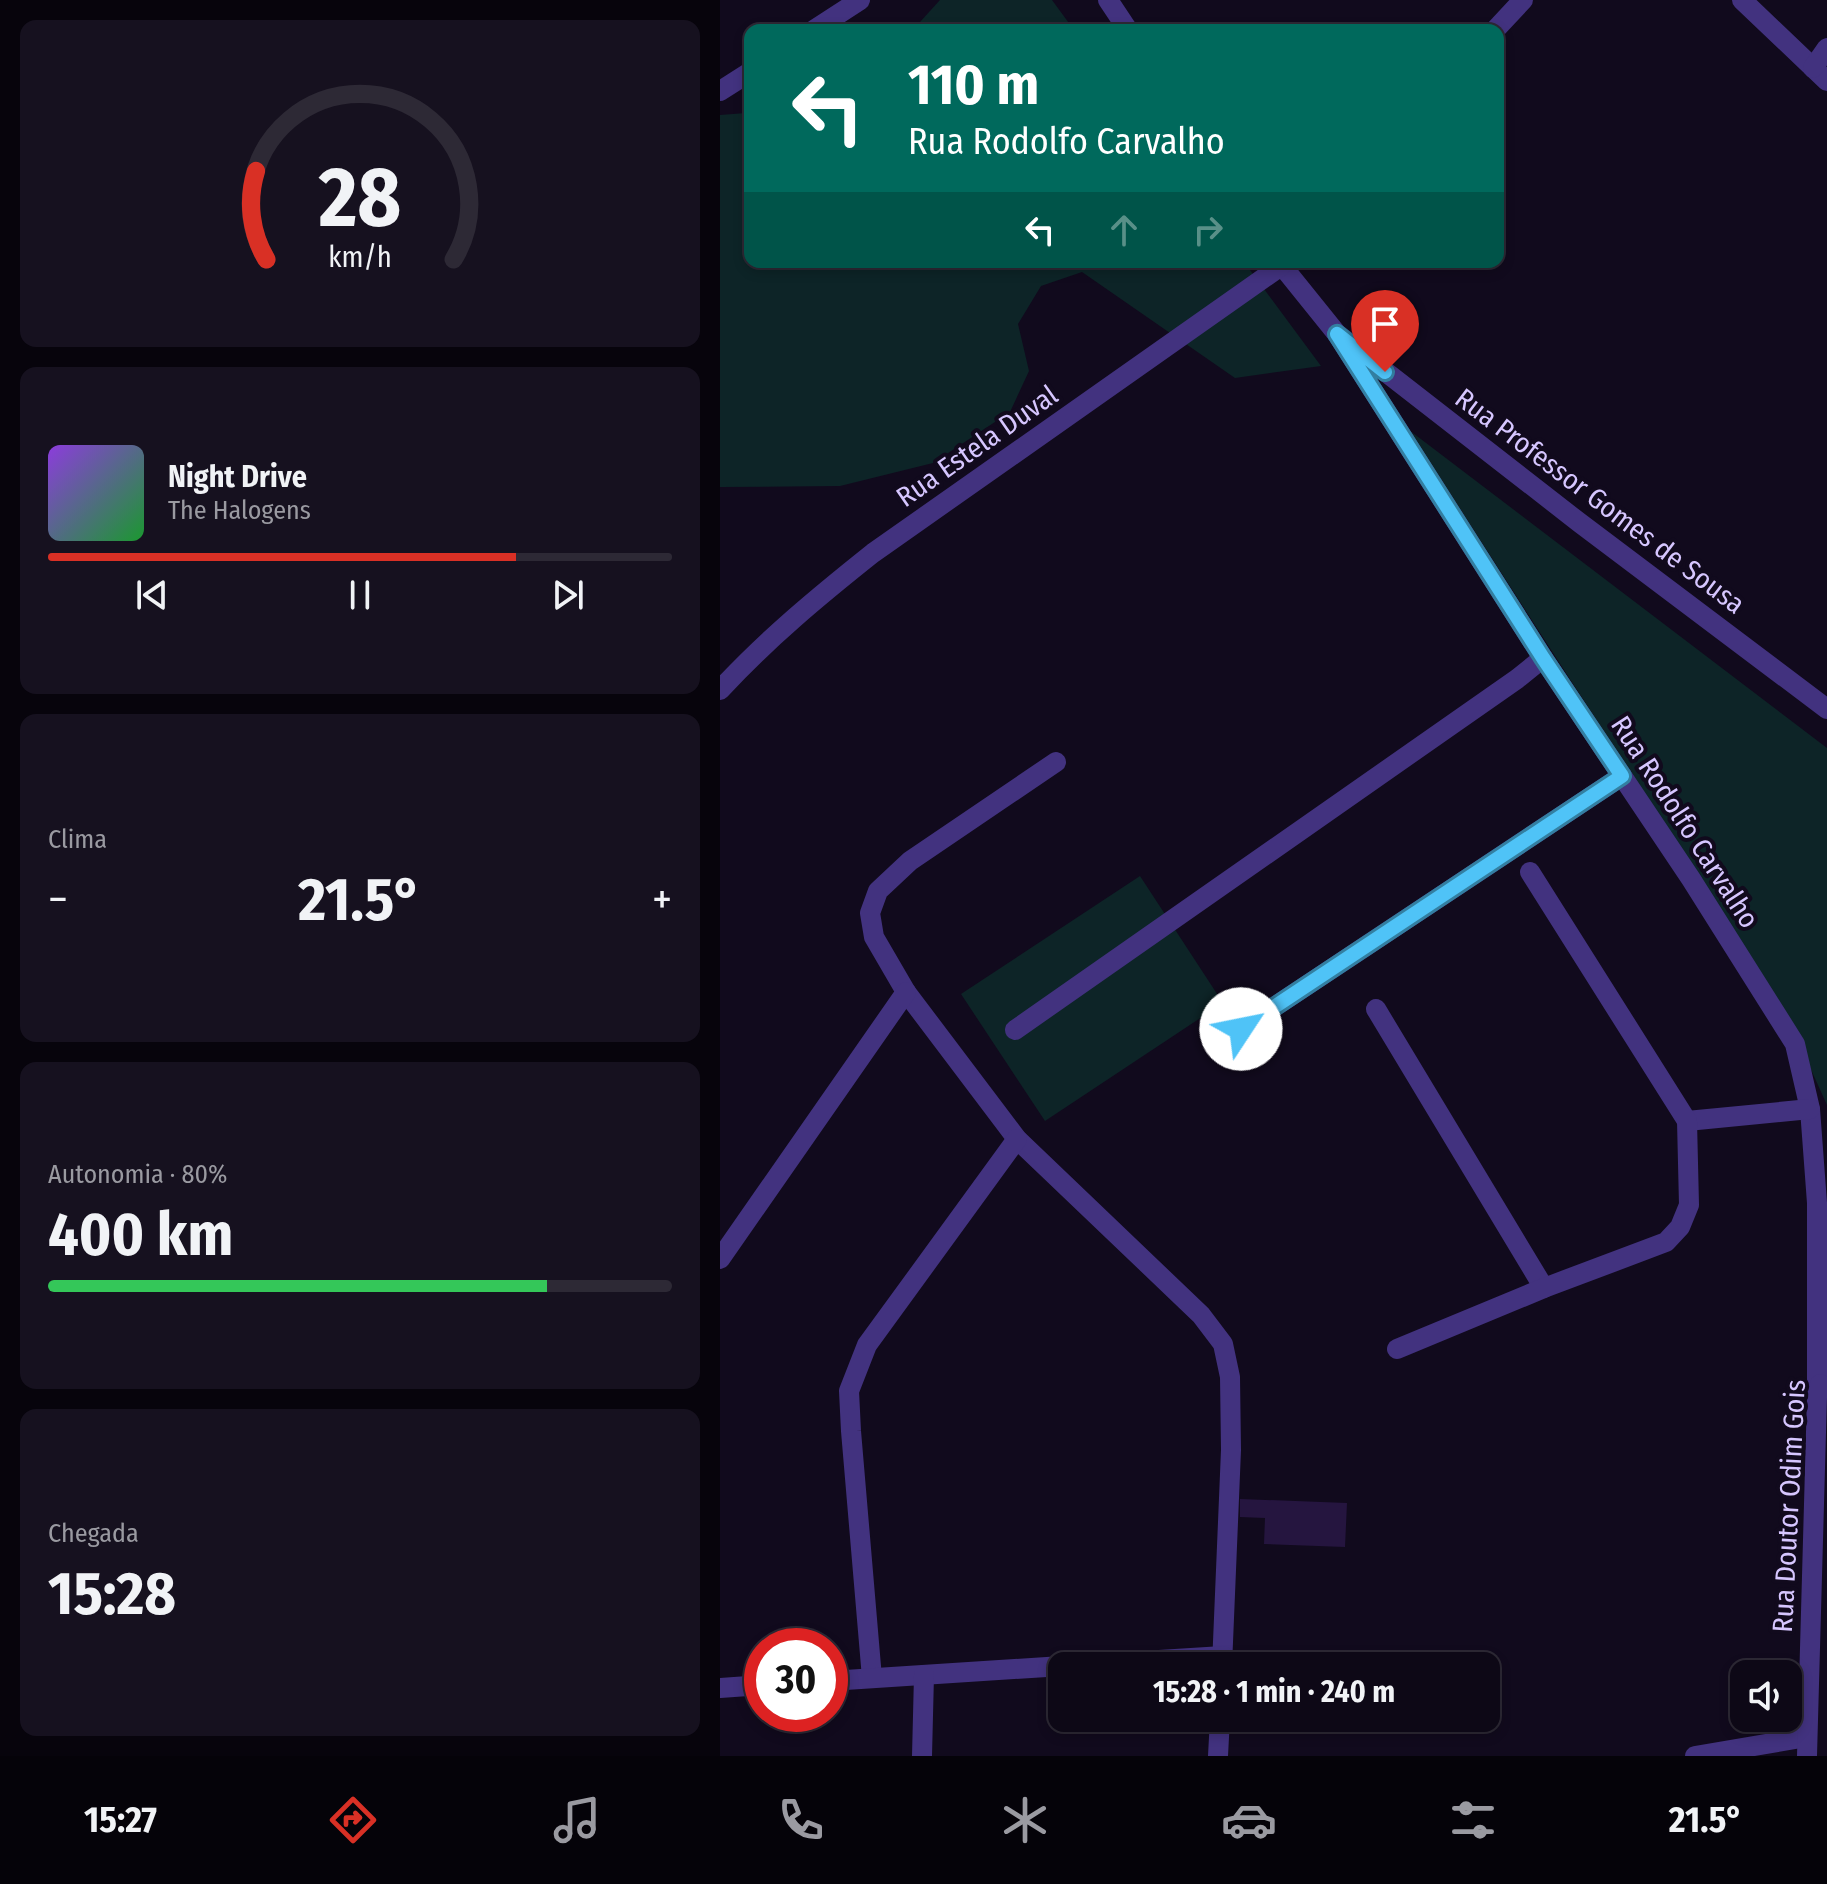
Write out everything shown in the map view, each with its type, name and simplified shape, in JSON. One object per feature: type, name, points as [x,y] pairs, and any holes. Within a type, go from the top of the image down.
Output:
[{"type":"street","points":[[823,24],[860,0]]},
{"type":"street","points":[[1108,0],[1124,24]]},
{"type":"street","points":[[1501,24],[1523,0]]},
{"type":"street","points":[[1742,0],[1820,74],[1827,48]]},
{"type":"street","points":[[720,91],[744,76]]},
{"type":"street","name":"Rua Estela Duval","points":[[720,690],[815,599],[873,553],[1274,268]]},
{"type":"street","name":"Rua Professor Gomes de Sousa","points":[[1283,268],[1337,334],[1580,523],[1827,709]]},
{"type":"street","name":"Rua Rodolfo Carvalho","points":[[1337,334],[1543,658],[1691,879],[1795,1044],[1810,1109],[1817,1203],[1817,1396]]},
{"type":"street","points":[[1015,1030],[1543,658]]},
{"type":"street","points":[[1056,762],[910,861],[878,891],[870,913],[874,937],[906,992],[1017,1139],[1201,1315],[1223,1344],[1230,1377],[1231,1450],[1223,1652]]},
{"type":"street","points":[[1241,1029],[1622,776]]},
{"type":"street","points":[[1397,1349],[1666,1242],[1680,1227],[1689,1205],[1687,1121],[1530,872]]},
{"type":"street","points":[[720,1259],[906,992]]},
{"type":"street","points":[[1376,1009],[1544,1288]]},
{"type":"street","points":[[1687,1121],[1810,1109]]},
{"type":"street","points":[[872,1678],[849,1391],[867,1345],[1017,1139]]},
{"type":"street","name":"Rua Doutor Odim Gois","points":[[1807,1746],[1820,1548],[1817,1396],[1827,1354]]},
{"type":"street","points":[[848,1680],[1048,1667]]},
{"type":"street","points":[[922,1756],[924,1675]]},
{"type":"street","points":[[720,1688],[744,1686]]},
{"type":"street","points":[[1218,1756],[1219,1732]]},
{"type":"street","points":[[1695,1756],[1807,1746]]},
{"type":"green space","points":[[940,0],[1052,0],[1070,24],[921,24]]},
{"type":"green space","points":[[744,113],[744,268],[1248,268],[1321,366],[1235,378],[1082,272],[1041,286],[1018,324],[1029,371],[1010,412],[933,463],[840,486],[720,487],[720,115]]},
{"type":"green space","points":[[1409,430],[1827,748],[1827,1105],[1785,1012]]},
{"type":"green space","points":[[1140,876],[1223,1003],[1045,1121],[961,994]]},
{"type":"building","points":[[1240,1499],[1347,1503],[1345,1547],[1264,1544],[1265,1518],[1240,1517]]},
{"type":"route","points":[[1241,1029],[1622,776],[1543,658],[1337,334],[1385,372]]}]
